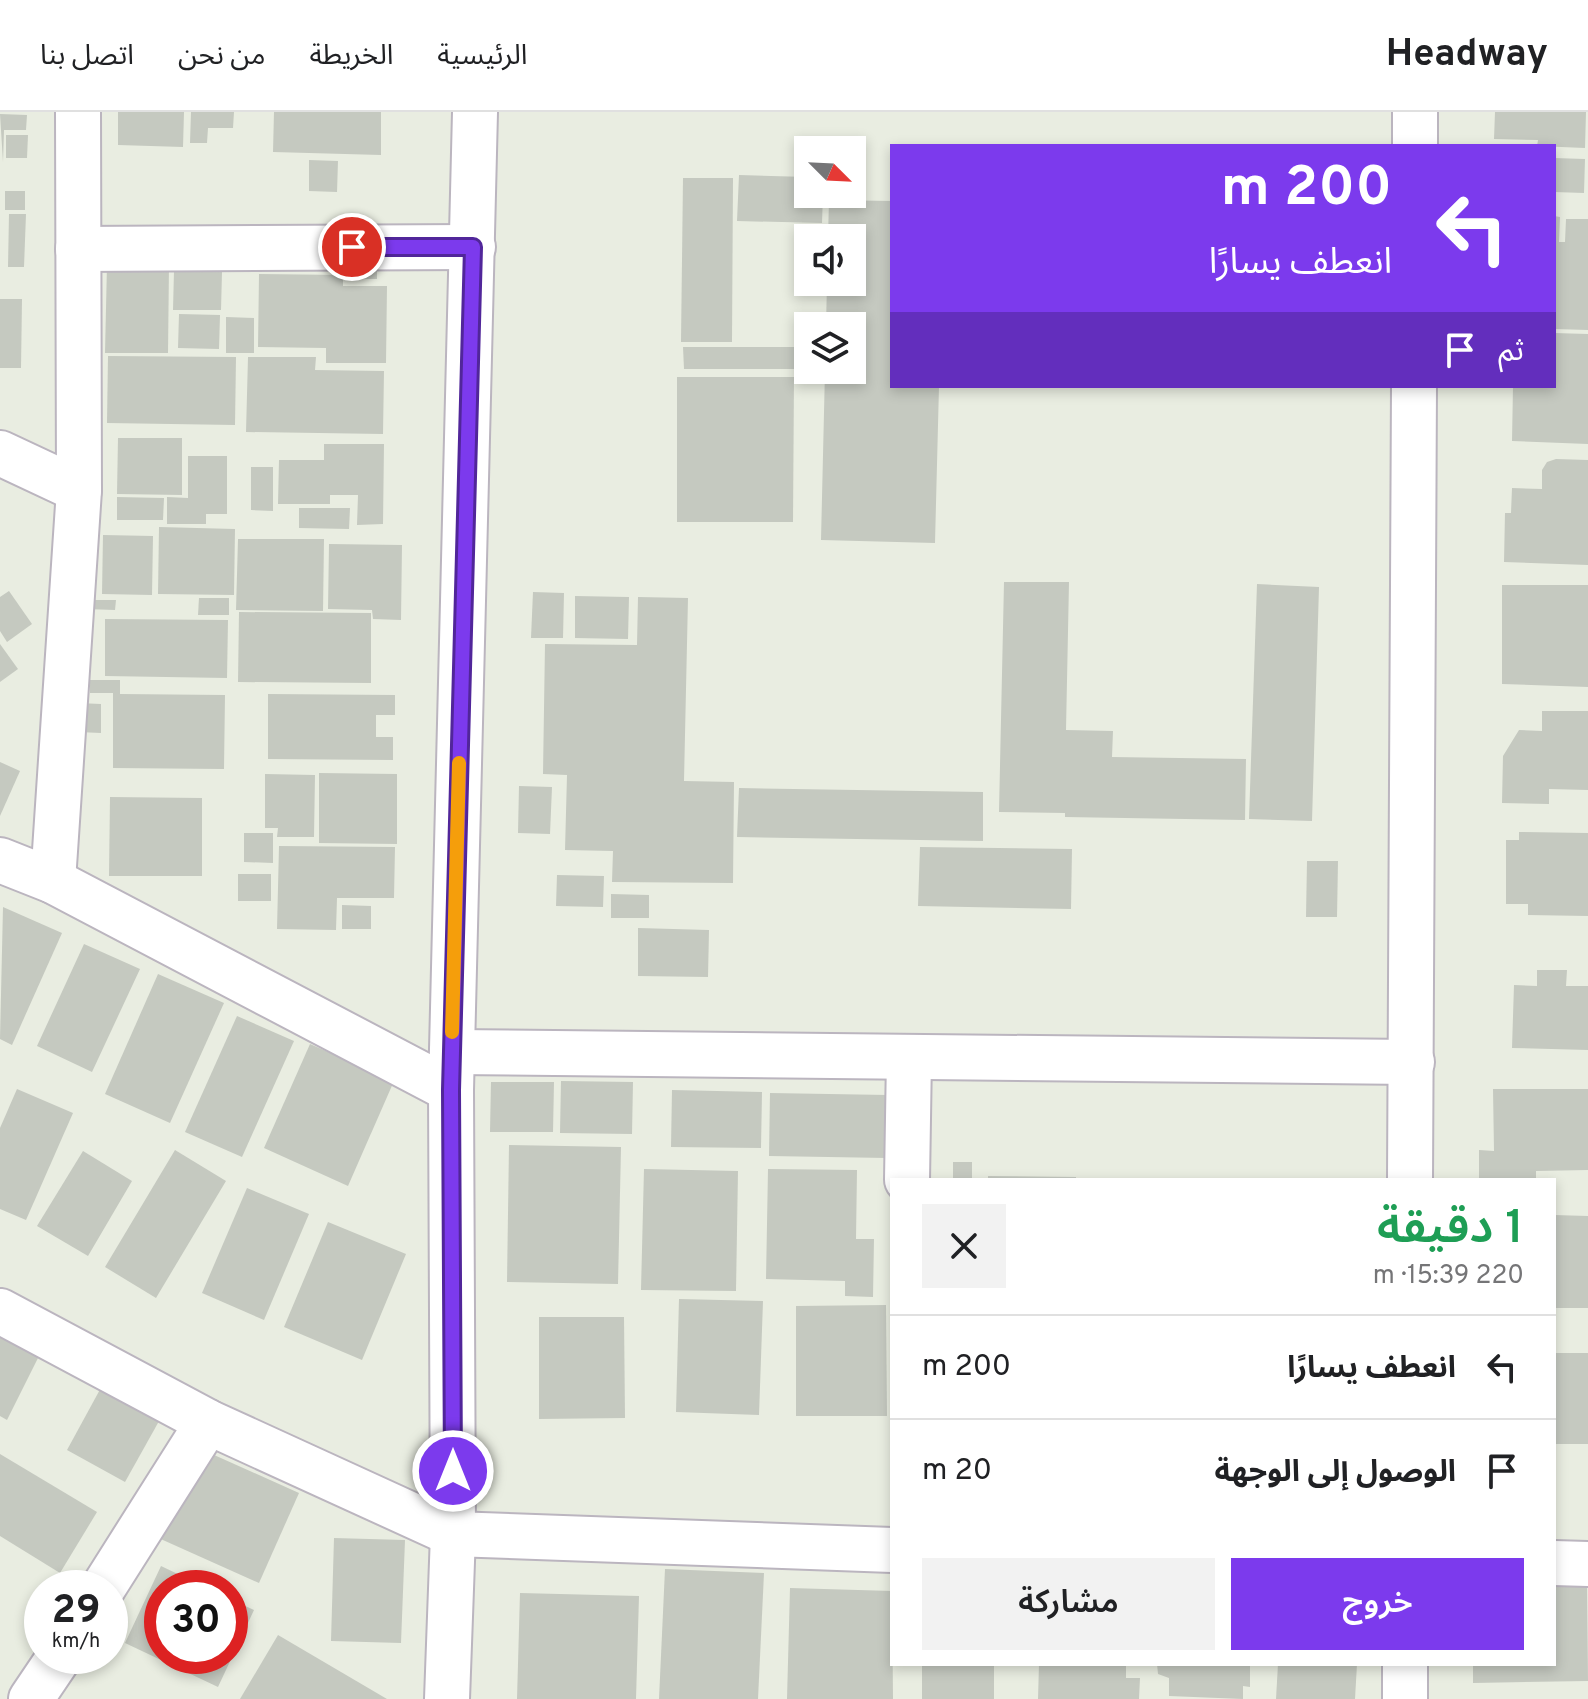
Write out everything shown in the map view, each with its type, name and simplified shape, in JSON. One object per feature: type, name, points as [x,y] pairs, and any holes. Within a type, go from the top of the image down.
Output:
[{"type":"street","points":[[53,881],[79,490],[78,112]]},
{"type":"street","points":[[447,1699],[453,1534],[451,1071],[475,112]]},
{"type":"street","points":[[1415,112],[1415,144]]},
{"type":"street","points":[[78,249],[473,247]]},
{"type":"street","points":[[1410,1178],[1414,388]]},
{"type":"street","points":[[0,453],[79,490]]},
{"type":"street","points":[[0,860],[53,881],[451,1071],[909,1057],[1412,1062]]},
{"type":"street","points":[[907,1178],[909,1057]]},
{"type":"street","points":[[0,1311],[208,1422],[453,1534],[890,1550]]},
{"type":"street","points":[[114,1570],[208,1422]]},
{"type":"street","points":[[1556,1563],[1588,1564]]},
{"type":"street","points":[[1405,1666],[1405,1699]]},
{"type":"street","points":[[31,1699],[48,1674]]},
{"type":"building","points":[[118,112],[184,112],[183,147],[118,145]]},
{"type":"building","points":[[191,112],[234,112],[233,128],[208,128],[207,143],[190,143]]},
{"type":"building","points":[[274,112],[381,112],[381,155],[273,152]]},
{"type":"building","points":[[1495,112],[1586,112],[1585,148],[1537,144],[1538,140],[1494,139]]},
{"type":"building","points":[[0,114],[27,115],[26,130],[4,130],[3,162]]},
{"type":"building","points":[[6,135],[28,135],[27,158],[6,158]]},
{"type":"building","points":[[1556,158],[1585,159],[1584,193],[1556,192]]},
{"type":"building","points":[[309,160],[338,161],[337,192],[309,191]]},
{"type":"building","points":[[739,175],[794,177],[794,208],[823,208],[822,223],[737,221]]},
{"type":"building","points":[[683,178],[733,178],[732,342],[681,342]]},
{"type":"building","points":[[5,191],[25,191],[25,210],[5,210]]},
{"type":"building","points":[[866,201],[890,201],[890,388],[939,388],[935,543],[821,540],[825,384],[866,384],[866,312],[826,312],[827,296],[866,296],[866,224],[828,224],[829,208],[866,208]]},
{"type":"building","points":[[9,214],[26,214],[24,267],[8,267]]},
{"type":"building","points":[[1556,216],[1560,217],[1559,242],[1565,242],[1566,219],[1588,219],[1588,330],[1556,329]]},
{"type":"building","points":[[346,260],[377,261],[377,279],[346,279]]},
{"type":"building","points":[[107,264],[169,264],[168,353],[105,353]]},
{"type":"building","points":[[174,271],[222,272],[221,310],[173,310]]},
{"type":"building","points":[[259,274],[343,275],[343,286],[387,286],[386,363],[326,363],[326,348],[258,347]]},
{"type":"building","points":[[0,299],[22,299],[21,368],[0,368]]},
{"type":"building","points":[[179,314],[220,315],[219,349],[178,348]]},
{"type":"building","points":[[226,317],[254,318],[254,353],[226,353]]},
{"type":"building","points":[[1556,333],[1588,334],[1588,444],[1512,441],[1513,388],[1556,388]]},
{"type":"building","points":[[683,347],[794,347],[794,369],[684,369]]},
{"type":"building","points":[[108,356],[236,357],[235,425],[107,423]]},
{"type":"building","points":[[248,357],[316,357],[315,370],[384,371],[383,434],[246,432]]},
{"type":"building","points":[[677,377],[794,377],[793,522],[677,522]]},
{"type":"building","points":[[118,438],[182,438],[182,495],[117,494]]},
{"type":"building","points":[[324,444],[384,444],[383,524],[357,525],[358,495],[330,495],[330,504],[278,504],[279,460],[324,460]]},
{"type":"building","points":[[188,456],[227,456],[227,514],[206,514],[206,524],[167,524],[167,497],[188,498]]},
{"type":"building","points":[[1556,459],[1588,460],[1588,565],[1504,562],[1505,513],[1511,513],[1512,488],[1542,489],[1542,470],[1547,462]]},
{"type":"building","points":[[251,467],[273,467],[273,511],[251,510]]},
{"type":"building","points":[[117,497],[164,498],[163,520],[117,520]]},
{"type":"building","points":[[299,508],[350,508],[349,529],[299,528]]},
{"type":"building","points":[[159,527],[235,529],[234,595],[158,594]]},
{"type":"building","points":[[103,535],[153,536],[152,595],[102,594]]},
{"type":"building","points":[[238,539],[324,539],[323,611],[236,610]]},
{"type":"building","points":[[329,544],[402,545],[401,620],[373,619],[372,610],[328,609]]},
{"type":"building","points":[[1004,582],[1069,582],[1066,730],[1113,731],[1112,757],[1246,759],[1245,820],[1065,817],[1065,813],[999,812]]},
{"type":"building","points":[[1257,584],[1319,587],[1312,821],[1249,819]]},
{"type":"building","points":[[1502,585],[1588,585],[1588,687],[1502,684]]},
{"type":"building","points":[[9,591],[32,624],[7,642],[0,631],[0,597]]},
{"type":"building","points":[[533,592],[564,593],[563,638],[531,638]]},
{"type":"building","points":[[575,596],[629,597],[628,639],[575,638]]},
{"type":"building","points":[[638,597],[688,598],[684,781],[734,782],[733,883],[612,882],[613,851],[565,850],[567,775],[543,774],[545,644],[637,645]]},
{"type":"building","points":[[199,598],[229,598],[229,615],[198,615]]},
{"type":"building","points":[[85,600],[116,600],[115,610],[85,609]]},
{"type":"building","points":[[239,612],[371,613],[371,683],[238,682]]},
{"type":"building","points":[[105,619],[228,620],[227,678],[105,676]]},
{"type":"building","points":[[0,644],[18,669],[0,682]]},
{"type":"building","points":[[90,680],[120,680],[120,694],[225,695],[224,769],[113,768],[113,693],[90,693]]},
{"type":"building","points":[[268,694],[395,695],[395,715],[376,715],[376,737],[393,737],[393,760],[268,759]]},
{"type":"building","points":[[78,703],[101,704],[101,733],[78,732]]},
{"type":"building","points":[[1542,711],[1588,711],[1588,790],[1549,789],[1549,804],[1502,803],[1503,756],[1519,730],[1542,731]]},
{"type":"building","points":[[0,762],[20,771],[0,816]]},
{"type":"building","points":[[319,773],[397,774],[397,844],[319,843]]},
{"type":"building","points":[[265,774],[315,775],[314,837],[277,837],[278,828],[265,828]]},
{"type":"building","points":[[519,786],[552,787],[550,834],[518,833]]},
{"type":"building","points":[[739,788],[983,792],[983,841],[737,837]]},
{"type":"building","points":[[110,797],[202,798],[202,876],[109,876]]},
{"type":"building","points":[[1519,832],[1588,833],[1588,916],[1528,915],[1528,904],[1506,904],[1506,840],[1519,840]]},
{"type":"building","points":[[244,833],[273,833],[273,863],[244,862]]},
{"type":"building","points":[[279,846],[395,847],[394,898],[337,898],[336,930],[277,929]]},
{"type":"building","points":[[920,847],[1072,849],[1071,909],[918,906]]},
{"type":"building","points":[[1307,861],[1338,861],[1337,917],[1306,917]]},
{"type":"building","points":[[238,874],[271,874],[271,901],[238,901]]},
{"type":"building","points":[[557,875],[604,876],[603,907],[556,906]]},
{"type":"building","points":[[611,894],[649,895],[649,918],[611,918]]},
{"type":"building","points":[[342,905],[371,906],[371,929],[342,929]]},
{"type":"building","points":[[3,907],[62,933],[12,1045],[0,1039]]},
{"type":"building","points":[[638,928],[709,930],[708,977],[638,976]]},
{"type":"building","points":[[84,944],[140,969],[92,1072],[37,1046]]},
{"type":"building","points":[[1537,970],[1567,970],[1566,986],[1588,986],[1588,1050],[1512,1048],[1514,985],[1537,986]]},
{"type":"building","points":[[158,974],[224,1003],[170,1123],[105,1094]]},
{"type":"building","points":[[237,1016],[294,1041],[242,1157],[185,1132]]},
{"type":"building","points":[[310,1044],[394,1081],[348,1186],[264,1148]]},
{"type":"building","points":[[561,1081],[633,1082],[632,1134],[560,1133]]},
{"type":"building","points":[[491,1082],[554,1082],[553,1132],[490,1132]]},
{"type":"building","points":[[17,1089],[73,1113],[26,1220],[0,1209],[0,1128]]},
{"type":"building","points":[[1493,1089],[1588,1089],[1588,1170],[1536,1171],[1536,1178],[1479,1178],[1479,1150],[1494,1151]]},
{"type":"building","points":[[672,1090],[762,1092],[761,1148],[671,1147]]},
{"type":"building","points":[[770,1093],[888,1095],[887,1158],[769,1156]]},
{"type":"building","points":[[509,1145],[621,1147],[618,1284],[507,1282]]},
{"type":"building","points":[[175,1150],[226,1181],[156,1298],[105,1267]]},
{"type":"building","points":[[83,1151],[132,1181],[88,1256],[37,1226]]},
{"type":"building","points":[[953,1162],[972,1162],[972,1178],[953,1178]]},
{"type":"building","points":[[644,1169],[738,1171],[736,1291],[641,1290]]},
{"type":"building","points":[[768,1169],[857,1170],[856,1239],[874,1239],[873,1297],[845,1296],[845,1281],[766,1279]]},
{"type":"building","points":[[988,1176],[1076,1177],[1076,1178]]},
{"type":"building","points":[[247,1188],[309,1214],[264,1320],[202,1293]]},
{"type":"building","points":[[1556,1215],[1588,1216],[1588,1308],[1556,1308]]},
{"type":"building","points":[[328,1222],[406,1254],[362,1360],[284,1327]]},
{"type":"building","points":[[679,1299],[763,1301],[759,1415],[676,1412]]},
{"type":"building","points":[[886,1305],[887,1416],[796,1416],[796,1306]]},
{"type":"building","points":[[539,1317],[624,1317],[625,1418],[539,1419]]},
{"type":"building","points":[[0,1337],[39,1356],[7,1420],[0,1416]]},
{"type":"building","points":[[1556,1353],[1588,1353],[1588,1444],[1556,1444]]},
{"type":"building","points":[[109,1373],[168,1405],[125,1482],[67,1450]]},
{"type":"building","points":[[194,1446],[299,1493],[259,1583],[248,1578],[248,1570],[230,1570],[154,1536]]},
{"type":"building","points":[[0,1454],[97,1512],[62,1570],[55,1570],[0,1536]]},
{"type":"building","points":[[334,1538],[405,1540],[401,1643],[331,1641]]},
{"type":"building","points":[[665,1569],[764,1573],[758,1699],[659,1699]]},
{"type":"building","points":[[1556,1582],[1587,1582],[1588,1681],[1473,1683],[1473,1666],[1556,1666]]},
{"type":"building","points":[[790,1588],[890,1591],[893,1699],[787,1699]]},
{"type":"building","points":[[520,1593],[639,1596],[636,1699],[517,1699]]},
{"type":"building","points":[[144,1602],[144,1652],[128,1644],[128,1637]]},
{"type":"building","points":[[248,1607],[254,1610],[248,1623]]},
{"type":"building","points":[[278,1635],[387,1699],[240,1699]]},
{"type":"building","points":[[922,1666],[994,1666],[994,1699],[922,1699]]},
{"type":"building","points":[[1039,1666],[1126,1666],[1126,1678],[1140,1678],[1139,1699],[1038,1699]]},
{"type":"building","points":[[1157,1666],[1250,1666],[1250,1687],[1243,1686],[1243,1699],[1169,1696],[1169,1678],[1158,1674]]},
{"type":"building","points":[[1278,1666],[1357,1666],[1355,1699],[1276,1699]]},
{"type":"building","points":[[191,1674],[224,1674],[218,1687]]},
{"type":"slow traffic","points":[[452,1032],[459,763]]},
{"type":"route","points":[[352,247],[473,247],[451,1090],[453,1471]]}]
